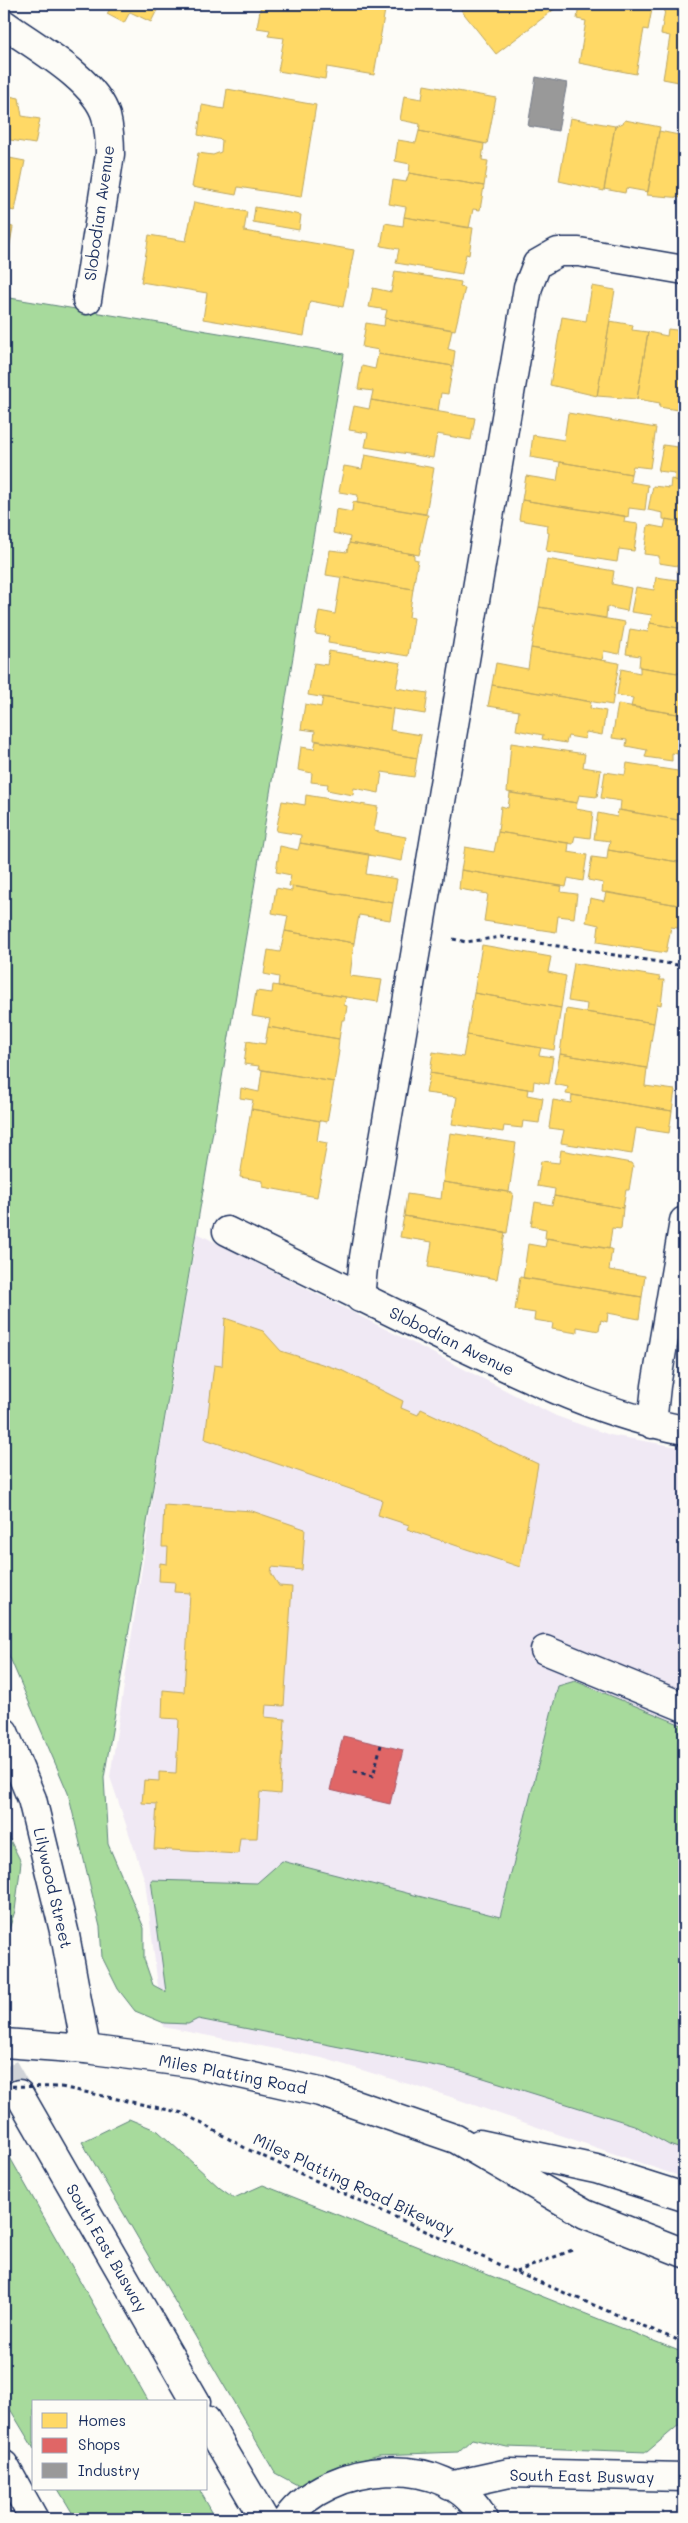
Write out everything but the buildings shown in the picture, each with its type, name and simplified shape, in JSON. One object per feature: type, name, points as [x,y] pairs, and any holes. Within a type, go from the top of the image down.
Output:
[{"type":"main road","name":"Slobodian Avenue","points":[[4,24],[74,74],[95,96],[105,114],[110,137],[110,154],[88,300]]},
{"type":"main road","points":[[360,1298],[364,1257],[528,287],[538,264],[558,252],[579,252],[684,270]]},
{"type":"main road","points":[[652,1424],[656,1386],[684,1221]]},
{"type":"main road","name":"Slobodian Avenue","points":[[227,1232],[360,1298],[527,1377],[597,1406],[652,1424],[684,1430]]},
{"type":"main road","points":[[546,1650],[684,1707]]},
{"type":"main road","name":"Lilywood Street","points":[[4,1732],[32,1799],[65,1935],[86,2049]]},
{"type":"main road","name":"Miles Platting Road","points":[[4,2043],[86,2049],[191,2063],[320,2092],[456,2139],[585,2214],[684,2254]]},
{"type":"main road","name":"South East Busway","points":[[11,2090],[195,2400]]},
{"type":"main road","name":"Miles Platting Road","points":[[456,2139],[596,2168],[684,2197]]},
{"type":"main road","points":[[208,2423],[264,2519]]},
{"type":"main road","points":[[4,2465],[34,2519]]},
{"type":"main road","points":[[287,2519],[305,2500],[325,2488],[350,2478],[378,2472],[400,2471],[430,2476],[450,2486],[468,2499],[484,2519]]},
{"type":"main road","name":"South East Busway","points":[[450,2486],[509,2473],[684,2477]]},
{"type":"path","points":[[419,933],[466,942],[501,937],[684,966]]},
{"type":"path","points":[[354,1771],[373,1776],[380,1745]]},
{"type":"path","name":"Miles Platting Road Bikeway","points":[[11,2090],[61,2087],[183,2113],[247,2149],[515,2272],[684,2343]]},
{"type":"path","points":[[515,2272],[583,2246]]},
{"type":"shaded area","points":[[197,1233],[556,1416],[610,1435],[684,1448],[684,2178],[448,2096],[322,2058],[163,2027],[145,1881],[110,1777],[157,1470]]},
{"type":"green space","points":[[4,297],[344,354],[104,1778],[108,1844],[144,1928],[144,1959],[153,1985],[166,1992],[151,1880],[257,1883],[282,1861],[500,1917],[558,1686],[575,1681],[684,1726],[684,2150],[669,2145],[634,2125],[461,2071],[198,2019],[188,2024],[164,2023],[135,2011],[118,1989],[102,1957],[100,1927],[68,1793],[4,1644]]},
{"type":"green space","points":[[4,1828],[21,1862],[15,1911],[4,1944]]},
{"type":"green space","points":[[129,2119],[158,2131],[220,2188],[234,2198],[263,2185],[684,2353],[684,2418],[680,2424],[647,2452],[507,2447],[472,2439],[458,2452],[379,2455],[335,2468],[301,2487],[275,2473],[82,2142]]},
{"type":"green space","points":[[4,2147],[148,2400],[32,2400],[32,2446],[4,2399]]},
{"type":"green space","points":[[59,2490],[200,2490],[216,2519],[76,2519]]},
{"type":"tunnel","points":[[4,2068],[19,2094]]}]
